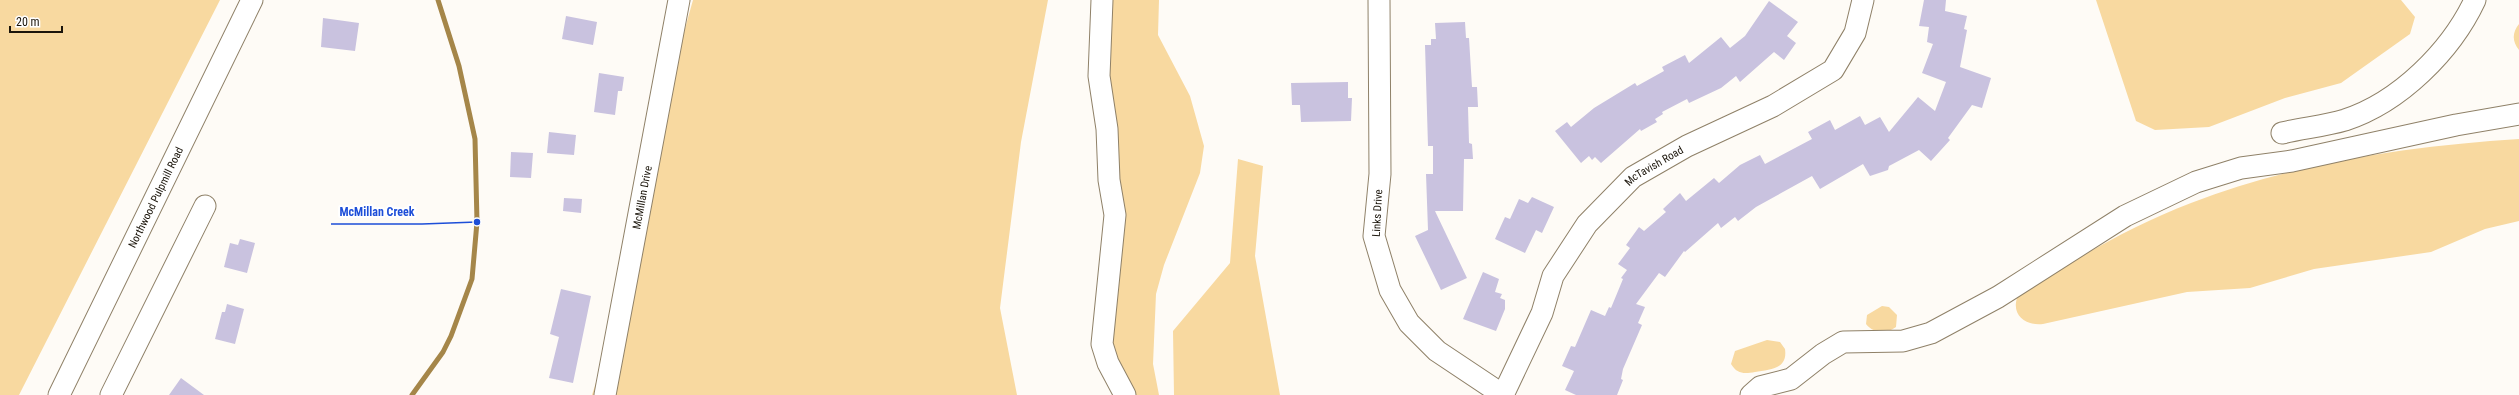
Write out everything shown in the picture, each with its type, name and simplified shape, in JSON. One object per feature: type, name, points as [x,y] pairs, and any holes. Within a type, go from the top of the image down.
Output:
[{"type":"street","name":"Northwood Pulpmill Road","points":[[59,395],[252,0]]},
{"type":"street","name":"McMillan Drive","points":[[605,395],[679,0]]},
{"type":"street","points":[[1102,0],[1099,76],[1107,129],[1109,180],[1115,215],[1102,344],[1108,363],[1125,395]]},
{"type":"street","name":"Links Drive","points":[[1379,0],[1380,174],[1374,236],[1390,290],[1409,323],[1437,351],[1503,395]]},
{"type":"street","name":"McTavish Road","points":[[1503,395],[1542,313],[1553,276],[1587,224],[1633,177],[1687,146],[1773,106],[1833,70],[1855,33],[1863,0]]},
{"type":"street","points":[[2282,133],[2344,120],[2384,100],[2415,78],[2435,59],[2456,34],[2475,0]]},
{"type":"street","points":[[1751,395],[1760,387],[1791,379],[1823,354],[1843,342],[1903,341],[1938,329],[1998,297],[2125,216],[2196,182],[2241,168],[2292,162],[2461,124],[2519,114]]},
{"type":"street","points":[[111,395],[205,206]]},
{"type":"shaded area","points":[[0,0],[220,0],[19,395],[0,395]]},
{"type":"shaded area","points":[[693,0],[1048,0],[1021,142],[1000,308],[1017,395],[592,395],[626,288],[666,96]]},
{"type":"shaded area","points":[[1107,0],[1159,0],[1158,35],[1190,96],[1204,146],[1200,173],[1164,265],[1156,294],[1153,364],[1159,395],[1130,395],[1112,358],[1121,191],[1107,89]]},
{"type":"shaded area","points":[[2096,0],[2401,0],[2415,17],[2410,34],[2341,83],[2285,98],[2209,127],[2155,130],[2136,121]]},
{"type":"shaded area","points":[[2519,24],[2519,50],[2514,40],[2514,34]]},
{"type":"shaded area","points":[[2519,139],[2519,221],[2485,229],[2431,252],[2314,269],[2250,288],[2187,292],[2043,324],[2025,321],[2021,318],[2016,308],[2018,295],[2080,257],[2124,233],[2168,212],[2230,189],[2270,177],[2352,159],[2436,146]]},
{"type":"shaded area","points":[[1238,159],[1263,166],[1255,256],[1280,395],[1174,395],[1173,331],[1230,263]]},
{"type":"shaded area","points":[[1882,306],[1889,307],[1897,315],[1896,327],[1885,332],[1873,330],[1866,324],[1867,315]]},
{"type":"shaded area","points":[[1767,340],[1780,342],[1785,349],[1784,361],[1781,365],[1771,369],[1747,373],[1738,371],[1733,367],[1731,364],[1735,351]]},
{"type":"building","points":[[1924,0],[1946,0],[1945,11],[1967,16],[1964,29],[1967,30],[1960,67],[1991,78],[1982,108],[1972,105],[1948,138],[1950,140],[1931,161],[1919,150],[1889,166],[1888,170],[1870,176],[1863,164],[1820,189],[1812,176],[1756,207],[1738,221],[1735,217],[1721,228],[1718,223],[1685,252],[1684,251],[1665,277],[1659,273],[1636,304],[1645,307],[1638,323],[1642,325],[1623,369],[1621,379],[1623,380],[1617,395],[1576,395],[1565,390],[1574,371],[1562,366],[1571,346],[1575,347],[1591,310],[1605,316],[1609,307],[1611,308],[1623,279],[1621,278],[1627,270],[1618,264],[1630,248],[1626,245],[1639,227],[1644,231],[1666,212],[1663,209],[1680,193],[1686,201],[1714,178],[1719,183],[1740,165],[1760,155],[1765,164],[1812,139],[1808,132],[1830,120],[1835,130],[1860,116],[1865,125],[1880,117],[1889,132],[1918,97],[1935,111],[1946,82],[1922,73],[1933,44],[1927,42],[1929,27],[1919,26]]},
{"type":"building","points":[[1769,1],[1798,22],[1787,36],[1796,43],[1784,60],[1774,52],[1740,82],[1736,76],[1721,88],[1689,103],[1687,99],[1662,112],[1663,114],[1655,119],[1657,122],[1641,131],[1640,129],[1601,163],[1595,157],[1592,160],[1589,156],[1581,163],[1555,131],[1567,122],[1571,127],[1594,108],[1635,83],[1637,86],[1664,71],[1662,67],[1685,55],[1689,63],[1721,37],[1730,48],[1745,36]]},
{"type":"building","points":[[566,16],[597,22],[593,45],[562,39]]},
{"type":"building","points":[[323,18],[359,23],[355,51],[321,47]]},
{"type":"building","points":[[1465,22],[1466,38],[1469,38],[1472,87],[1477,87],[1478,107],[1468,107],[1469,143],[1472,144],[1473,159],[1464,159],[1463,211],[1435,211],[1467,278],[1441,290],[1415,236],[1428,230],[1426,174],[1433,174],[1433,146],[1428,146],[1425,45],[1431,45],[1431,39],[1436,39],[1435,23]]},
{"type":"building","points":[[599,73],[624,77],[622,91],[618,91],[615,115],[594,112]]},
{"type":"building","points":[[1348,82],[1348,98],[1352,98],[1351,121],[1301,122],[1300,105],[1292,105],[1291,83]]},
{"type":"building","points":[[549,132],[576,135],[574,155],[547,153]]},
{"type":"building","points":[[511,152],[533,153],[531,178],[510,177]]},
{"type":"building","points":[[1532,197],[1554,207],[1542,233],[1536,230],[1525,253],[1495,239],[1505,217],[1510,219],[1519,199],[1528,203]]},
{"type":"building","points":[[564,198],[582,199],[581,213],[563,211]]},
{"type":"building","points":[[240,239],[255,243],[247,273],[224,267],[230,243],[238,245]]},
{"type":"building","points":[[1483,272],[1499,279],[1495,292],[1502,294],[1500,298],[1505,300],[1505,309],[1496,331],[1463,319]]},
{"type":"building","points":[[561,289],[591,296],[573,383],[549,378],[559,337],[550,334]]},
{"type":"building","points":[[227,304],[244,309],[235,344],[215,339],[222,312],[225,312]]},
{"type":"building","points":[[181,378],[204,395],[169,395]]},
{"type":"waterway","points":[[412,395],[443,352],[451,336],[472,279],[477,222],[475,139],[459,66],[438,0]]},
{"type":"place","name":"McMillan Creek","points":[[477,222]]}]
